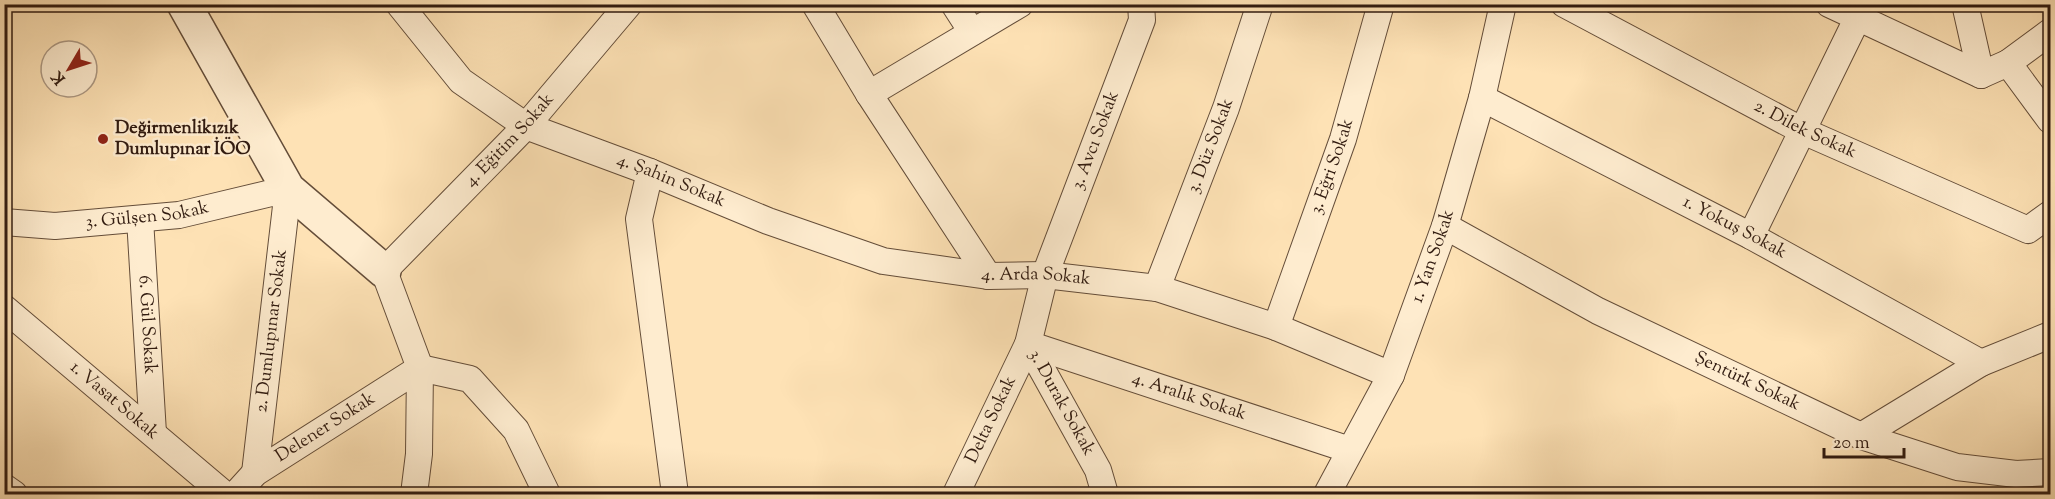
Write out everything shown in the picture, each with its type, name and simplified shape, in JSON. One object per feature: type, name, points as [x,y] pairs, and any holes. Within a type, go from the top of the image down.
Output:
[{"type":"street","points":[[184,4],[288,189],[384,271],[420,368],[419,454],[414,495]]},
{"type":"street","name":"4. Şahin Sokak","points":[[399,4],[461,81],[526,126],[650,172],[768,221],[883,261],[988,276]]},
{"type":"street","name":"4. Eğitim Sokak","points":[[384,271],[526,126],[629,4]]},
{"type":"street","name":"4. Arda Sokak","points":[[815,4],[869,94],[988,276],[1045,275],[1157,288],[1276,327],[1391,375]]},
{"type":"street","points":[[954,4],[972,32]]},
{"type":"street","points":[[869,94],[1020,4]]},
{"type":"street","name":"3. Avcı Sokak","points":[[1045,275],[1142,20],[1141,4]]},
{"type":"street","name":"3. Düz Sokak","points":[[1157,288],[1226,108],[1260,4]]},
{"type":"street","name":"3. Eğri Sokak","points":[[1276,327],[1343,139],[1381,4]]},
{"type":"street","name":"1. Yan Sokak","points":[[1327,495],[1391,375],[1445,225],[1482,99],[1503,4]]},
{"type":"street","name":"2. Dilek Sokak","points":[[1564,4],[1803,131],[2028,230],[2050,214]]},
{"type":"street","points":[[1829,4],[1981,75],[2008,63],[2050,32]]},
{"type":"street","points":[[1965,4],[1981,75]]},
{"type":"street","points":[[1751,236],[1857,19]]},
{"type":"street","points":[[2008,63],[2050,120]]},
{"type":"street","name":"1. Yokuş Sokak","points":[[1482,99],[1751,236],[1981,363]]},
{"type":"street","points":[[650,172],[639,219],[675,495]]},
{"type":"street","name":"3. Gülşen Sokak","points":[[4,222],[55,226],[180,215],[288,189]]},
{"type":"street","name":"2. Dumlupınar Sokak","points":[[255,473],[288,189]]},
{"type":"street","name":"6. Gül Sokak","points":[[141,219],[153,433]]},
{"type":"street","name":"Şentürk Sokak","points":[[1445,225],[1598,311],[1861,436],[1957,467],[2016,474],[2050,472]]},
{"type":"street","name":"3. Durak Sokak","points":[[1045,275],[1028,344],[1098,470],[1105,495]]},
{"type":"street","name":"1. Vasat Sokak","points":[[4,308],[224,495]]},
{"type":"street","points":[[1861,436],[1981,363],[2050,335]]},
{"type":"street","name":"4. Aralık Sokak","points":[[1028,344],[1350,450]]},
{"type":"street","name":"Delta Sokak","points":[[956,495],[1028,344]]},
{"type":"street","points":[[420,368],[471,379],[516,430],[547,495]]},
{"type":"street","name":"Delener Sokak","points":[[236,495],[255,473],[420,368]]},
{"type":"street","points":[[4,487],[14,495]]},
{"type":"place","name":"Değirmenlikızık Dumlupınar İÖO","points":[[103,139]]}]
